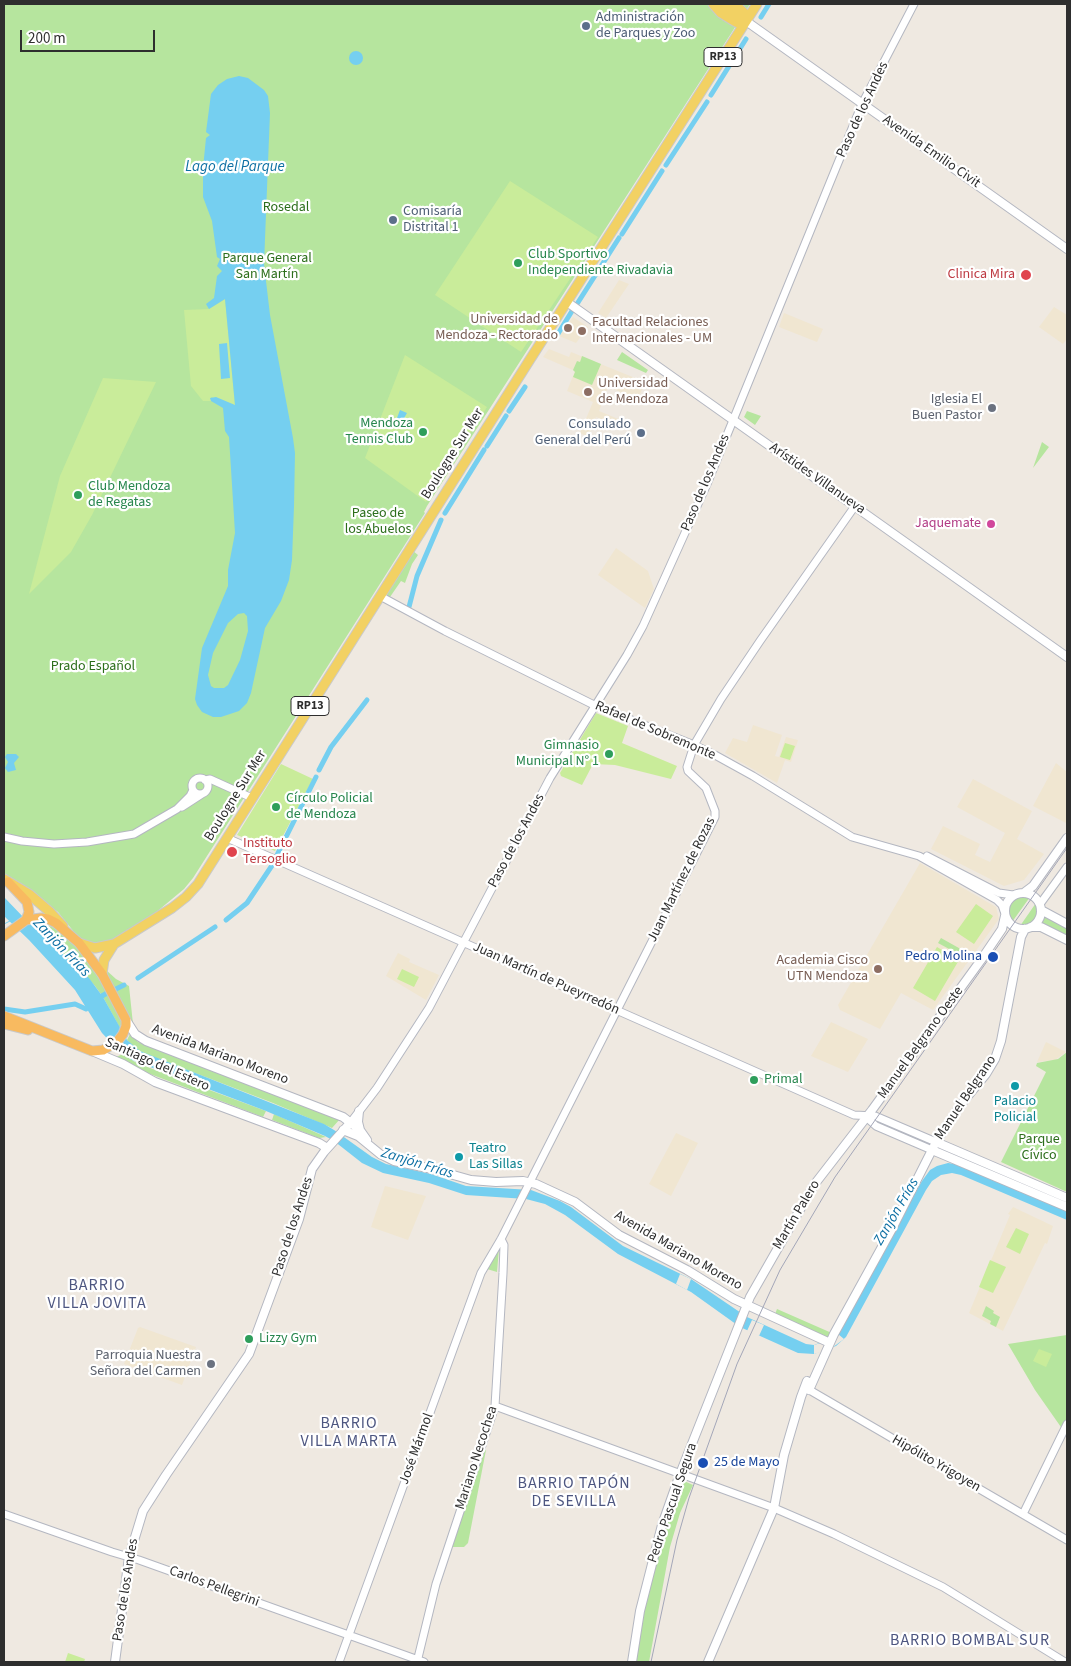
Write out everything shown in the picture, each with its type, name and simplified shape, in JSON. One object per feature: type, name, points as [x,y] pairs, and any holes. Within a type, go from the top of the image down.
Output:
[{"type":"highway","points":[[4,936],[26,920],[29,912],[27,902],[6,881]]},
{"type":"highway","name":"Avenida Mariano Moreno","points":[[26,920],[48,919],[56,923],[79,943],[102,974],[126,1020]]},
{"type":"highway","name":"Santiago del Estero","points":[[4,1016],[92,1051]]},
{"type":"highway","points":[[92,1051],[103,1050],[113,1045],[123,1034],[126,1020]]},
{"type":"highway","points":[[4,1024],[59,1038]]},
{"type":"main road","points":[[713,4],[724,15],[740,24],[746,21]]},
{"type":"main road","points":[[722,4],[746,21]]},
{"type":"main road","points":[[735,4],[746,15],[746,21]]},
{"type":"main road","name":"Boulogne Sur Mer","points":[[79,943],[96,948],[114,944],[172,908],[198,884],[757,4]]},
{"type":"main road","name":"Avenida Emilio Civit","points":[[746,21],[1067,249]]},
{"type":"main road","name":"Arístides Villanueva","points":[[567,302],[1067,657]]},
{"type":"main road","points":[[1067,838],[1033,886],[1025,892],[1013,895],[1006,902],[1005,914],[1012,926],[1041,927],[1067,940]]},
{"type":"main road","points":[[6,881],[29,894],[50,912],[69,934]]},
{"type":"main road","points":[[1025,892],[1034,895],[1041,907],[1067,924]]},
{"type":"main road","points":[[1028,928],[1038,921],[1041,907]]},
{"type":"main road","name":"Manuel Belgrano Oeste","points":[[866,1117],[981,960],[1002,929],[1005,914]]},
{"type":"main road","name":"Manuel Belgrano","points":[[708,1662],[774,1508],[784,1455],[807,1389],[827,1344],[893,1227],[936,1142],[962,1103],[996,1059],[1021,937],[1028,928]]},
{"type":"main road","points":[[102,974],[107,953],[114,944]]},
{"type":"main road","name":"Avenida Mariano Moreno","points":[[126,1020],[135,1034],[146,1041],[340,1115],[360,1130],[372,1146]]},
{"type":"main road","name":"Santiago del Estero","points":[[92,1051],[116,1061],[155,1082],[319,1143],[327,1148]]},
{"type":"main road","points":[[359,1111],[358,1122],[360,1130]]},
{"type":"main road","name":"Martín Palero","points":[[741,1321],[756,1286],[814,1185],[866,1117]]},
{"type":"main road","name":"Paso de los Andes","points":[[115,1662],[129,1557],[138,1523],[146,1505],[251,1350],[299,1219],[312,1169],[327,1148],[351,1122]]},
{"type":"main road","name":"Avenida Mariano Moreno","points":[[342,1132],[358,1136],[384,1156],[394,1160],[471,1180],[485,1182],[530,1182],[575,1202],[619,1235],[688,1270],[729,1297],[827,1344]]},
{"type":"main road","points":[[936,1142],[1067,1198]]},
{"type":"main road","points":[[932,1150],[1067,1206]]},
{"type":"main road","points":[[729,1297],[743,1297],[756,1286]]},
{"type":"main road","name":"Pedro Pascual Segura","points":[[632,1662],[640,1611],[660,1533],[680,1474],[741,1321]]},
{"type":"street","name":"Paso de los Andes","points":[[351,1122],[380,1083],[425,1014],[550,778],[643,626],[700,500],[862,104],[914,4]]},
{"type":"street","name":"Juan Martínez de Rozas","points":[[501,1240],[715,817],[715,811],[706,788],[688,771],[687,767],[694,745],[749,657],[855,506]]},
{"type":"street","name":"Rafael de Sobremonte","points":[[380,596],[594,705],[694,745],[753,776],[852,837],[919,856],[997,900],[1002,905],[1005,914]]},
{"type":"street","points":[[4,837],[54,844],[111,839],[134,834],[177,809],[189,798],[195,780],[200,779],[210,779],[252,798]]},
{"type":"street","points":[[205,780],[207,784],[205,792]]},
{"type":"street","points":[[177,809],[187,806],[216,786],[229,788]]},
{"type":"street","points":[[193,790],[197,794],[205,792]]},
{"type":"street","name":"Juan Martín de Pueyrredón","points":[[227,838],[854,1115],[879,1118],[936,1142]]},
{"type":"street","points":[[921,853],[1002,894],[1013,895]]},
{"type":"street","points":[[1041,907],[1067,867]]},
{"type":"street","name":"Juan Martín de Pueyrredón","points":[[866,1117],[876,1126],[932,1150]]},
{"type":"street","name":"Mariano Necochea","points":[[419,1661],[436,1584],[496,1406],[504,1246],[501,1240]]},
{"type":"street","name":"José Mármol","points":[[339,1662],[480,1273],[501,1240]]},
{"type":"street","name":"Hipólito Yrigoyen","points":[[807,1389],[1067,1540]]},
{"type":"street","points":[[496,1406],[774,1508],[834,1534],[935,1582],[1065,1662]]},
{"type":"street","points":[[1023,1514],[1067,1424]]},
{"type":"street","name":"Carlos Pellegrini","points":[[4,1514],[419,1661]]},
{"type":"shaded area","points":[[619,280],[629,284],[606,318],[598,313]]},
{"type":"shaded area","points":[[1054,307],[1067,315],[1067,339],[1063,344],[1039,327]]},
{"type":"shaded area","points":[[784,313],[823,329],[817,342],[779,327]]},
{"type":"shaded area","points":[[573,317],[588,327],[576,343],[559,336]]},
{"type":"shaded area","name":"Universidad de Mendoza","points":[[549,349],[569,357],[571,352],[645,382],[638,399],[608,387],[599,411],[628,423],[626,430],[596,417],[588,437],[580,433],[593,402],[567,391],[575,371],[543,357]]},
{"type":"shaded area","points":[[616,548],[648,571],[654,589],[645,608],[598,575]]},
{"type":"shaded area","points":[[753,725],[782,735],[775,756],[779,757],[786,737],[798,740],[791,762],[785,760],[777,783],[725,753],[733,738],[747,742]]},
{"type":"shaded area","points":[[1056,763],[1067,772],[1066,823],[1033,806]]},
{"type":"shaded area","points":[[973,779],[1032,811],[1017,839],[1044,854],[1024,880],[1004,886],[931,849],[943,826],[980,844],[975,855],[990,862],[1005,833],[957,807]]},
{"type":"shaded area","points":[[920,863],[996,907],[999,919],[933,1010],[901,993],[880,1029],[840,1010],[838,1005]]},
{"type":"shaded area","points":[[398,953],[410,959],[409,962],[439,975],[426,1000],[386,976]]},
{"type":"shaded area","points":[[831,1022],[868,1039],[848,1072],[811,1056]]},
{"type":"shaded area","points":[[1046,1042],[1066,1052],[1055,1060],[1037,1062]]},
{"type":"shaded area","points":[[676,1133],[698,1143],[671,1196],[649,1184]]},
{"type":"shaded area","points":[[385,1186],[426,1196],[408,1240],[371,1227]]},
{"type":"shaded area","points":[[1013,1207],[1053,1226],[1047,1244],[1045,1243],[1003,1331],[969,1313],[1010,1215],[1008,1214]]},
{"type":"shaded area","points":[[140,1327],[196,1347],[182,1385],[124,1364]]},
{"type":"green space","name":"Parque General San Martín","points":[[4,4],[750,4],[427,506],[425,513],[193,878],[184,889],[148,919],[101,946],[85,943],[58,912],[4,873]]},
{"type":"green space","name":"Club Sportivo Independiente Rivadavia","points":[[510,181],[598,237],[521,352],[435,295]]},
{"type":"green space","points":[[225,299],[235,406],[211,397],[211,401],[203,401],[191,386],[184,310],[209,309]]},
{"type":"green space","points":[[622,352],[648,370],[646,373],[617,360]]},
{"type":"green space","name":"Mendoza Tennis Club","points":[[405,355],[487,407],[426,502],[365,458]]},
{"type":"green space","points":[[582,356],[601,364],[592,385],[573,377],[575,372],[573,370],[577,361],[580,362]]},
{"type":"green space","name":"Club Mendoza de Regatas","points":[[103,378],[156,382],[92,515],[71,552],[29,594],[60,476]]},
{"type":"green space","points":[[747,411],[761,416],[755,425],[744,417]]},
{"type":"green space","points":[[1042,442],[1049,447],[1033,468]]},
{"type":"green space","points":[[413,551],[418,555],[412,564],[405,583],[401,581],[390,597],[385,594]]},
{"type":"green space","name":"Gimnasio Municipal N° 1","points":[[596,713],[628,726],[622,743],[677,766],[671,779],[615,765],[593,764],[582,785],[561,776],[560,773]]},
{"type":"green space","points":[[785,743],[795,746],[790,760],[780,757]]},
{"type":"green space","name":"Círculo Policial de Mendoza","points":[[281,764],[313,779],[275,851],[237,835]]},
{"type":"green space","points":[[1021,896],[1030,897],[1012,922],[1008,914],[1008,907],[1013,899]]},
{"type":"green space","points":[[1036,903],[1038,912],[1036,919],[1029,925],[1020,926]]},
{"type":"green space","points":[[976,904],[993,916],[974,944],[956,932]]},
{"type":"green space","points":[[1044,916],[1067,927],[1067,935],[1041,923]]},
{"type":"green space","points":[[31,925],[52,927],[64,935],[81,952],[106,989],[122,1021],[120,1028],[95,986],[81,970]]},
{"type":"green space","points":[[941,938],[966,952],[964,957],[938,943]]},
{"type":"green space","points":[[937,947],[959,960],[935,1001],[913,988]]},
{"type":"green space","points":[[105,969],[116,979],[129,986],[133,1024],[106,974]]},
{"type":"green space","points":[[402,969],[419,977],[414,987],[397,979]]},
{"type":"green space","points":[[130,1034],[138,1042],[340,1119],[332,1128],[146,1054],[136,1049],[127,1040]]},
{"type":"green space","name":"Parque Cívico","points":[[1067,1052],[1067,1192],[1001,1162],[1046,1072],[1036,1066],[1037,1063],[1058,1059]]},
{"type":"green space","points":[[123,1054],[135,1062],[150,1068],[266,1111],[263,1117],[137,1069],[116,1057]]},
{"type":"green space","points":[[274,1114],[326,1137],[319,1138],[272,1120]]},
{"type":"green space","points":[[887,1123],[1067,1199],[1067,1205],[883,1128]]},
{"type":"green space","points":[[1016,1228],[1029,1234],[1020,1254],[1006,1247]]},
{"type":"green space","points":[[499,1248],[497,1272],[487,1269]]},
{"type":"green space","points":[[990,1260],[1006,1267],[993,1293],[979,1287]]},
{"type":"green space","points":[[986,1306],[1000,1317],[996,1327],[990,1324],[991,1321],[982,1316]]},
{"type":"green space","points":[[777,1309],[834,1334],[830,1343],[774,1317]]},
{"type":"green space","points":[[1067,1335],[1067,1422],[1063,1430],[1035,1390],[1008,1344]]},
{"type":"green space","points":[[1039,1349],[1052,1354],[1046,1367],[1033,1361]]},
{"type":"green space","points":[[484,1449],[486,1450],[468,1543],[464,1547],[451,1547]]},
{"type":"green space","points":[[684,1481],[693,1485],[680,1513],[670,1547],[649,1662],[635,1662],[661,1539],[681,1483]]},
{"type":"green space","points":[[68,1653],[85,1659],[84,1662],[65,1662]]},
{"type":"water","points":[[356,51],[361,53],[363,58],[361,63],[356,65],[351,63],[349,58],[351,53]]},
{"type":"water","name":"Lago del Parque","points":[[239,76],[248,78],[264,90],[268,96],[270,113],[264,264],[270,315],[295,453],[294,506],[292,560],[289,580],[281,601],[265,628],[251,693],[247,703],[239,711],[221,717],[213,717],[202,712],[195,699],[202,648],[228,586],[228,570],[235,533],[229,437],[225,431],[223,408],[211,401],[210,398],[216,397],[235,405],[225,299],[209,309],[206,304],[214,298],[217,276],[222,271],[217,266],[220,259],[217,257],[212,221],[203,197],[203,168],[206,138],[210,135],[206,132],[211,94],[218,85],[227,79]],"holes":[[[244,613],[247,616],[248,631],[240,660],[228,685],[224,688],[214,688],[211,686],[208,675],[213,653],[228,623],[238,614]]]},
{"type":"water","points":[[227,343],[230,378],[221,379],[219,344]]},
{"type":"water","points":[[400,410],[407,413],[403,420],[402,429],[394,426]]},
{"type":"water","points":[[7,754],[16,754],[19,757],[14,763],[16,770],[8,772],[5,768],[8,762],[5,757]]},
{"type":"water","points":[[4,897],[89,978],[103,997],[127,1040],[140,1051],[324,1124],[372,1157],[386,1164],[431,1174],[466,1186],[531,1190],[560,1201],[571,1207],[623,1246],[691,1279],[747,1317],[806,1344],[814,1345],[832,1338],[922,1181],[930,1170],[937,1166],[948,1163],[961,1165],[1067,1211],[1067,1220],[961,1175],[952,1173],[941,1175],[932,1181],[926,1190],[846,1337],[836,1346],[814,1354],[798,1353],[740,1327],[691,1292],[618,1254],[565,1215],[545,1204],[526,1199],[466,1195],[429,1183],[383,1173],[362,1163],[325,1136],[266,1111],[132,1060],[118,1050],[102,1033],[75,990],[4,916]]},
{"type":"pier","points":[[680,1274],[691,1279],[687,1290],[676,1284]]},
{"type":"pier","points":[[752,1320],[764,1325],[759,1336],[747,1331]]},
{"type":"pier","points":[[838,1334],[844,1339],[829,1350],[814,1354],[814,1345],[827,1341]]},
{"type":"waterway","points":[[761,17],[769,4]]},
{"type":"waterway","points":[[711,95],[746,39]]},
{"type":"waterway","points":[[666,165],[707,102]]},
{"type":"waterway","points":[[622,234],[662,171]]},
{"type":"waterway","points":[[577,304],[619,238]]},
{"type":"waterway","points":[[556,337],[572,311]]},
{"type":"waterway","points":[[509,411],[525,387]]},
{"type":"waterway","points":[[487,446],[506,416]]},
{"type":"waterway","points":[[445,513],[484,450]]},
{"type":"waterway","points":[[409,607],[417,576],[441,520]]},
{"type":"waterway","points":[[319,770],[331,747],[367,700]]},
{"type":"waterway","points":[[276,857],[316,777]]},
{"type":"waterway","points":[[226,920],[247,903],[273,864]]},
{"type":"waterway","points":[[4,924],[10,921]]},
{"type":"waterway","points":[[138,978],[215,927]]},
{"type":"waterway","points":[[116,989],[124,985]]},
{"type":"waterway","points":[[102,996],[107,993]]},
{"type":"waterway","points":[[4,1009],[25,1012],[75,1004],[86,1009]]},
{"type":"tram line","points":[[651,1662],[677,1540],[689,1498],[737,1364],[780,1270],[835,1177],[1067,848]]},
{"type":"place","name":"Administración de Parques y Zoo","points":[[586,26]]},
{"type":"place","name":"Comisaría Distrital 1","points":[[393,220]]},
{"type":"place","name":"Club Sportivo Independiente Rivadavia","points":[[518,263]]},
{"type":"place","name":"Clinica Mira","points":[[1026,275]]},
{"type":"place","name":"Universidad de Mendoza - Rectorado","points":[[568,328]]},
{"type":"place","name":"Facultad Relaciones Internacionales - UM","points":[[582,331]]},
{"type":"place","name":"Universidad de Mendoza","points":[[588,392]]},
{"type":"place","name":"Iglesia El Buen Pastor","points":[[992,408]]},
{"type":"place","name":"Mendoza Tennis Club","points":[[423,432]]},
{"type":"place","name":"Consulado General del Perú","points":[[641,433]]},
{"type":"place","name":"Club Mendoza de Regatas","points":[[78,495]]},
{"type":"place","name":"Jaquemate","points":[[991,524]]},
{"type":"place","name":"Gimnasio Municipal N° 1","points":[[609,754]]},
{"type":"place","name":"Círculo Policial de Mendoza","points":[[276,807]]},
{"type":"place","name":"Instituto Tersoglio","points":[[232,852]]},
{"type":"place","name":"Pedro Molina","points":[[993,957]]},
{"type":"place","name":"Academia Cisco UTN Mendoza","points":[[878,969]]},
{"type":"place","name":"Primal","points":[[754,1080]]},
{"type":"place","name":"Palacio Policial","points":[[1015,1086]]},
{"type":"place","name":"Teatro Las Sillas","points":[[459,1157]]},
{"type":"place","name":"Lizzy Gym","points":[[249,1339]]},
{"type":"place","name":"Parroquia Nuestra Señora del Carmen","points":[[211,1364]]},
{"type":"place","name":"25 de Mayo","points":[[703,1463]]},
{"type":"district","name":"BARRIO VILLA JOVITA","points":[[97,1295]]},
{"type":"district","name":"BARRIO VILLA MARTA","points":[[349,1433]]},
{"type":"district","name":"BARRIO TAPÓN DE SEVILLA","points":[[574,1493]]},
{"type":"district","name":"BARRIO BOMBAL SUR","points":[[970,1641]]},
{"type":"park label","name":"Rosedal","points":[[286,208]]},
{"type":"park label","name":"Paseo de los Abuelos","points":[[378,522]]},
{"type":"park label","name":"Prado Español","points":[[93,667]]},
{"type":"water label","name":"Zanjón Frías","points":[[61,948]]},
{"type":"water label","name":"Zanjón Frías","points":[[417,1164]]},
{"type":"water label","name":"Zanjón Frías","points":[[897,1212]]}]
